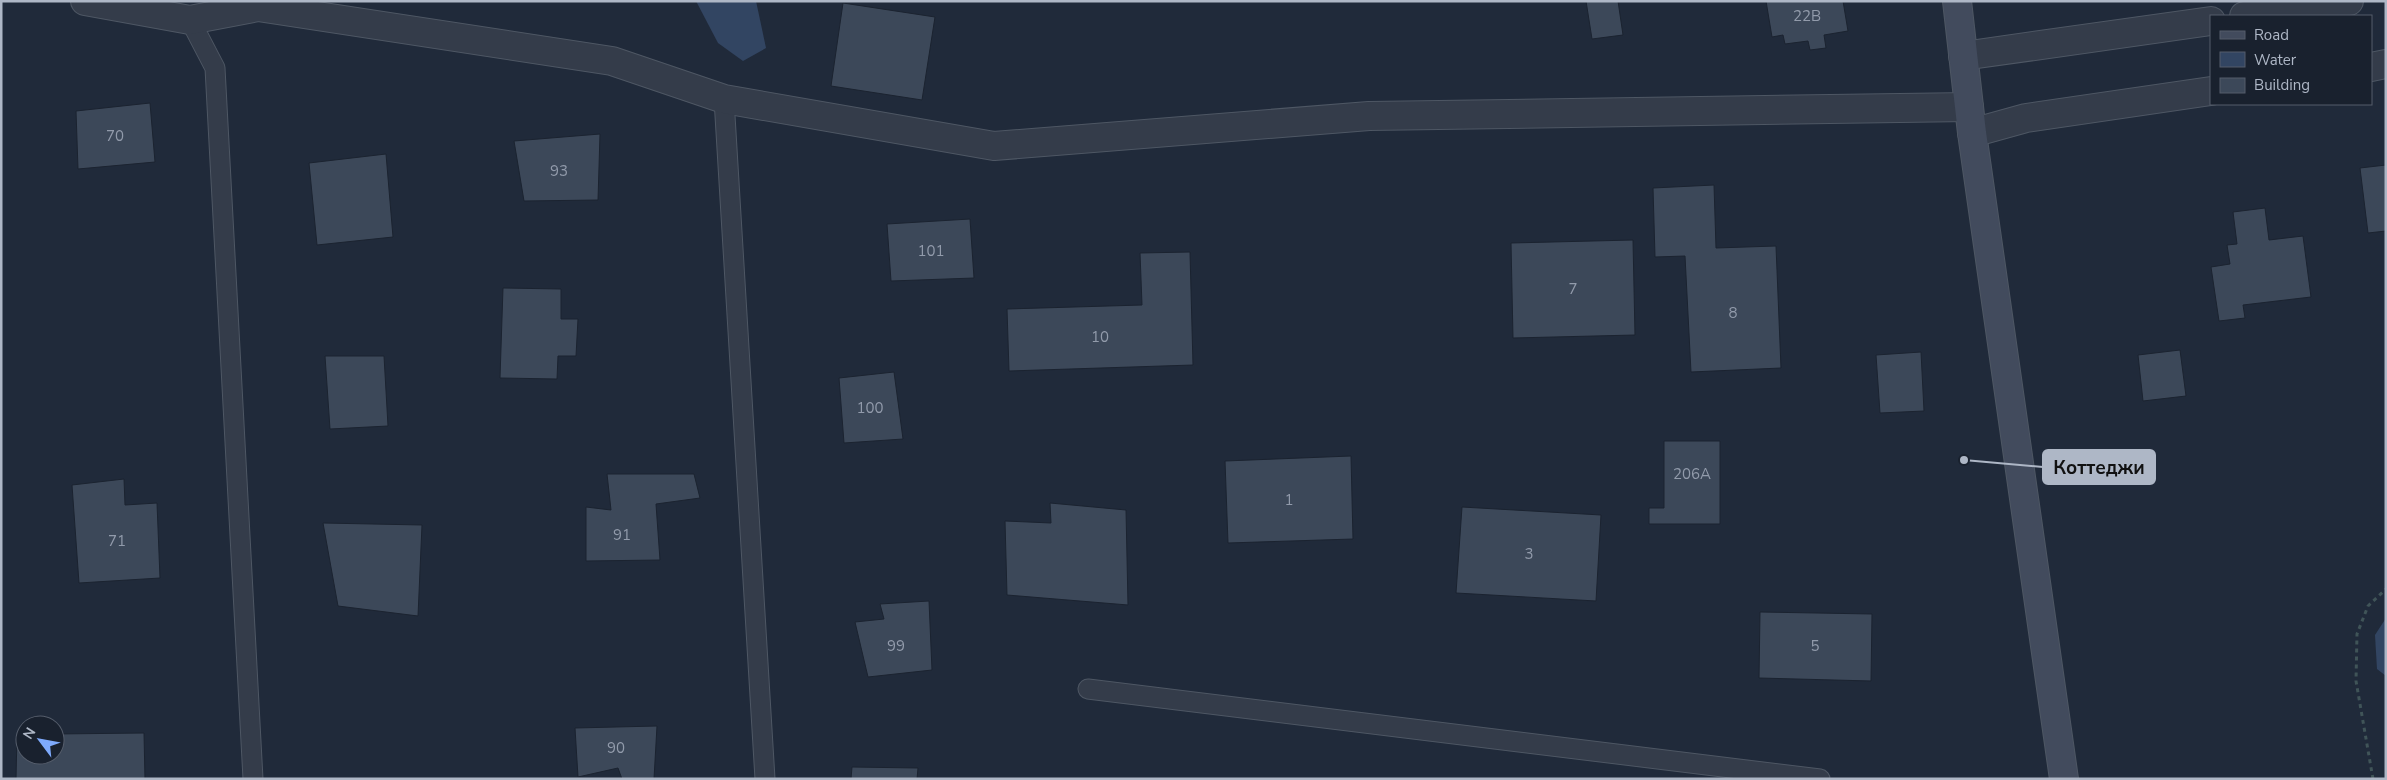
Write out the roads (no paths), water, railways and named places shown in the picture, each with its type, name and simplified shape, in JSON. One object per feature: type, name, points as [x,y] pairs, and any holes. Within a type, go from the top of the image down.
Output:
[{"type":"main road","points":[[1957,1],[1971,120],[2064,779]]},
{"type":"street","points":[[84,1],[190,20],[258,7],[612,62],[724,99],[994,146],[1369,116],[1971,120],[2026,118],[2210,90]]},
{"type":"street","points":[[2251,15],[2349,1]]},
{"type":"street","points":[[1963,56],[2210,21]]},
{"type":"street","points":[[2372,66],[2386,64]]},
{"type":"lane","points":[[190,20],[215,68],[253,779]]},
{"type":"lane","points":[[724,99],[765,779]]},
{"type":"lane","points":[[1088,689],[1820,779]]},
{"type":"water","points":[[696,1],[756,1],[766,48],[743,61],[718,43]]},
{"type":"water","points":[[2386,618],[2386,676],[2377,669],[2375,635]]},
{"type":"place","name":"Коттеджи","points":[[1964,460]]}]
